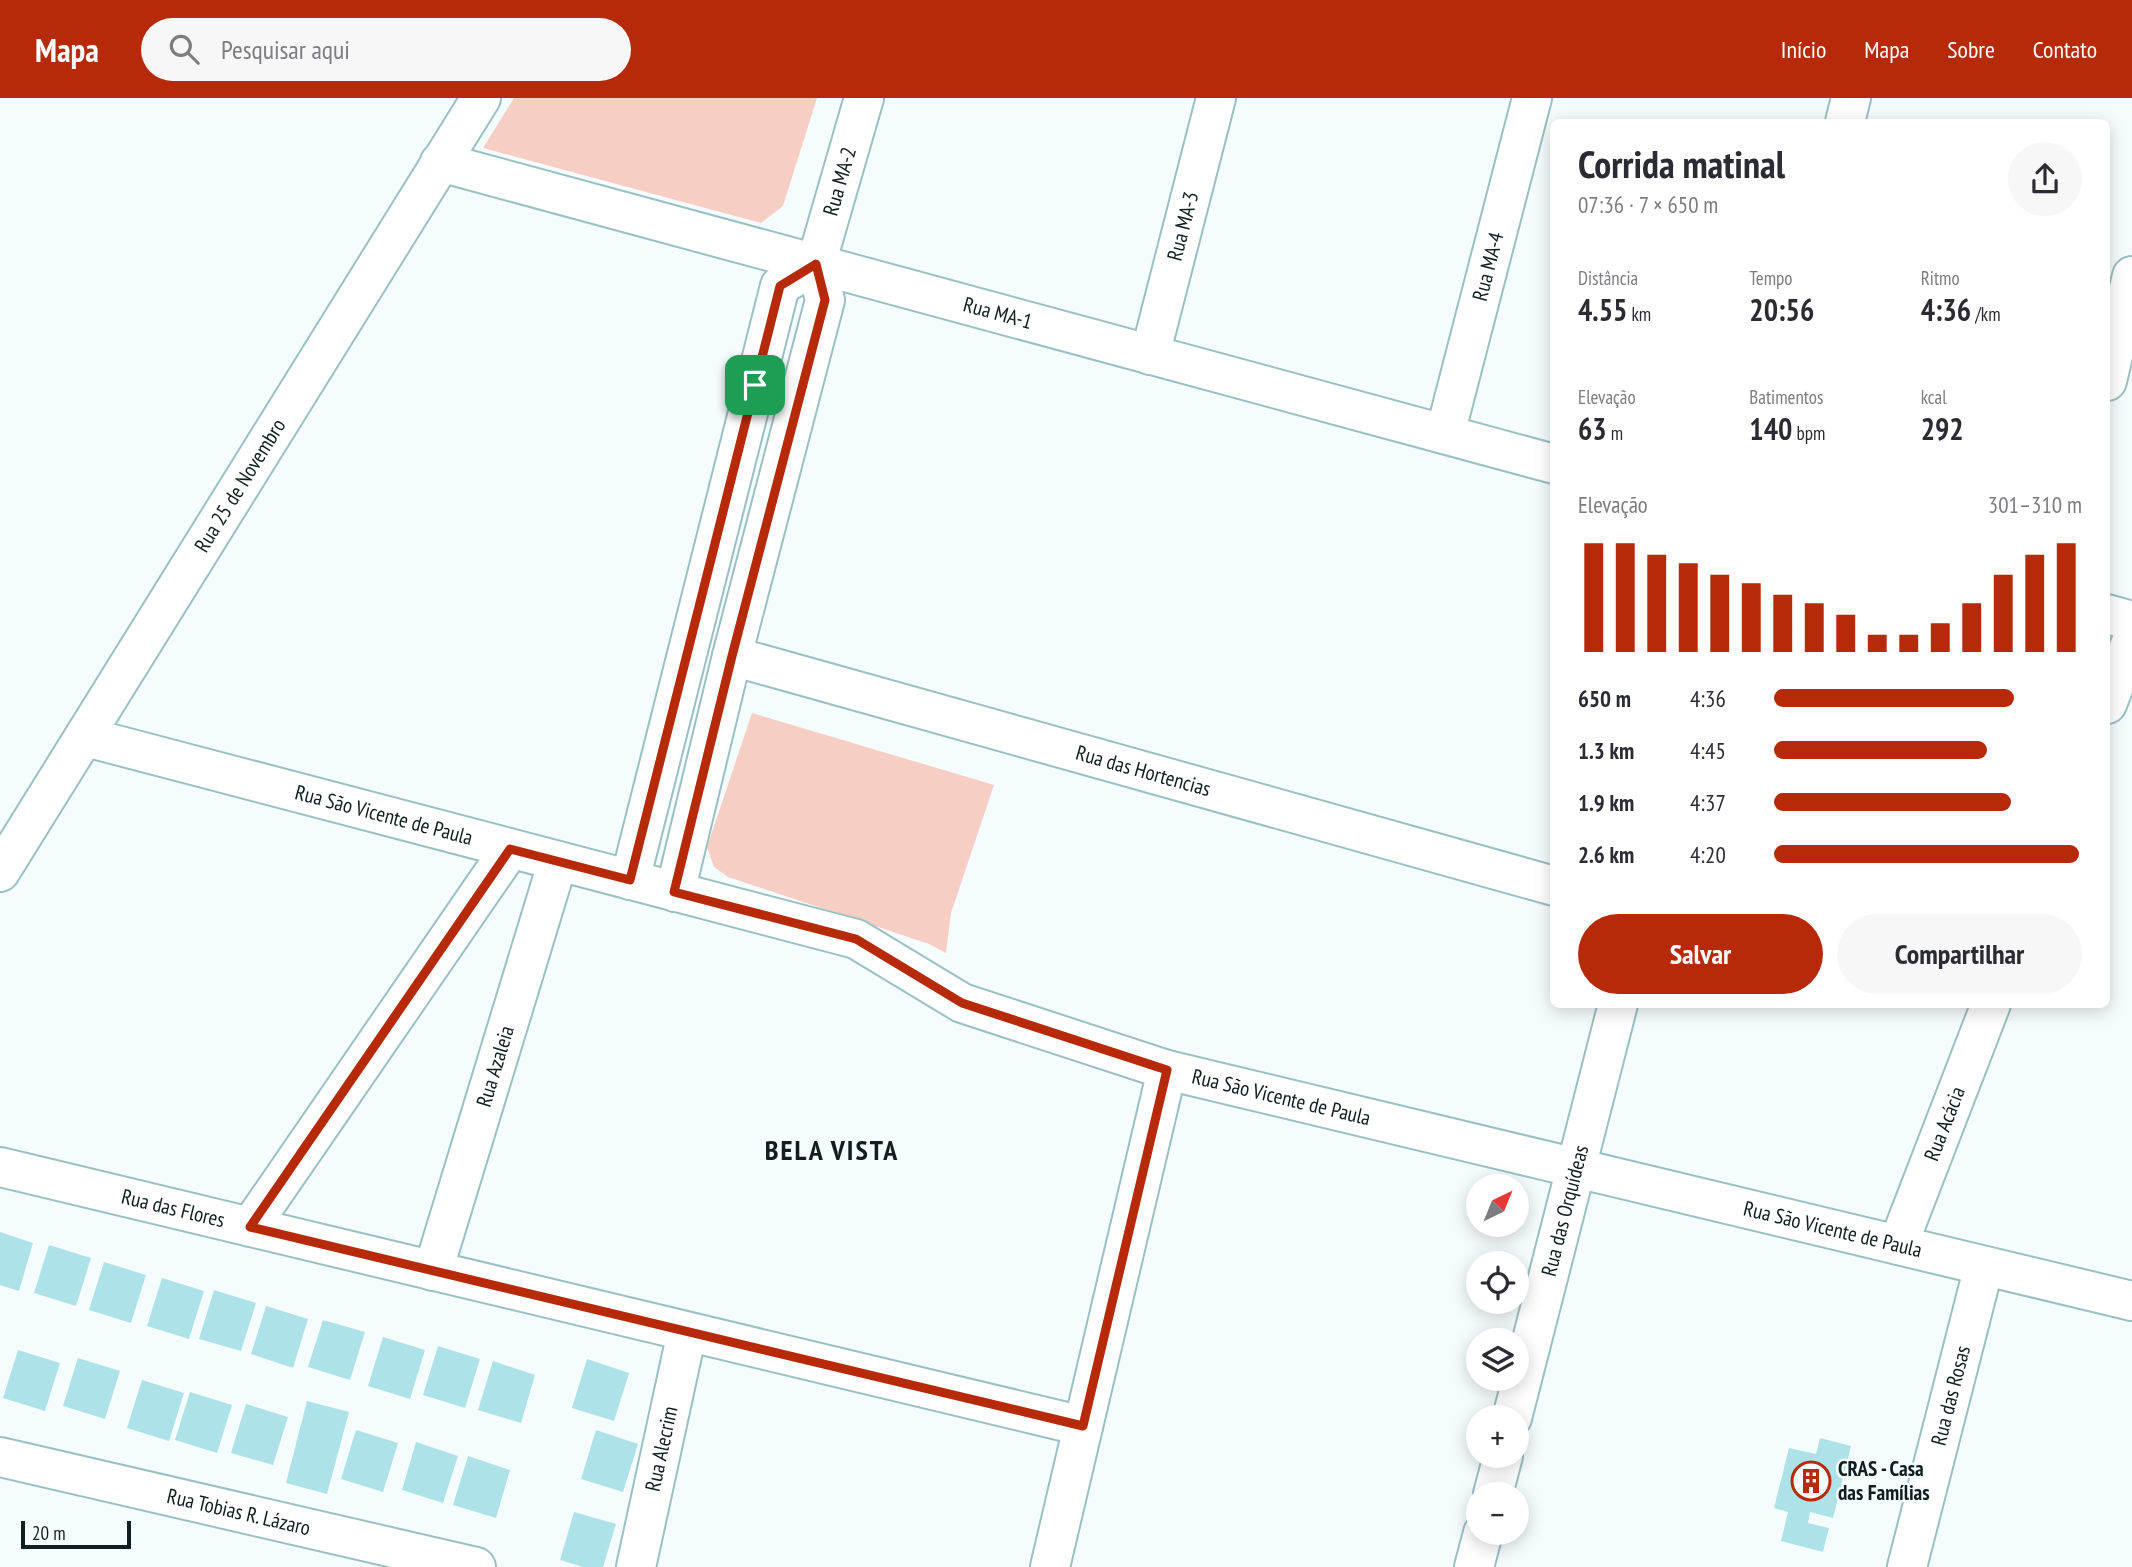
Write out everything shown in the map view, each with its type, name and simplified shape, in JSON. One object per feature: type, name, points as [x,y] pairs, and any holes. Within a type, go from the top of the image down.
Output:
[{"type":"street","name":"Rua 25 de Novembro","points":[[0,872],[481,98]]},
{"type":"street","name":"Rua MA-2","points":[[816,264],[864,98]]},
{"type":"street","name":"Rua MA-3","points":[[1150,355],[1216,98]]},
{"type":"street","name":"Rua MA-4","points":[[1446,435],[1532,98]]},
{"type":"street","points":[[1846,119],[1851,98]]},
{"type":"street","name":"Rua MA-1","points":[[440,162],[1550,463]]},
{"type":"street","points":[[630,880],[780,286],[816,264],[825,300],[732,656],[674,892]]},
{"type":"street","points":[[2110,368],[2132,276]]},
{"type":"street","points":[[2110,615],[2132,621]]},
{"type":"street","points":[[2110,696],[2132,640]]},
{"type":"street","name":"Rua das Hortencias","points":[[732,656],[1550,885]]},
{"type":"street","name":"Rua São Vicente de Paula","points":[[86,737],[856,939],[962,1003],[1167,1070],[2132,1301]]},
{"type":"street","points":[[250,1227],[510,849]]},
{"type":"street","name":"Rua Azaleia","points":[[433,1271],[558,861]]},
{"type":"street","name":"Rua das Orquídeas","points":[[1516,1405],[1617,1008]]},
{"type":"street","name":"Rua Acácia","points":[[1898,1245],[1989,1008]]},
{"type":"street","points":[[1050,1567],[1167,1070]]},
{"type":"street","name":"Rua das Flores","points":[[0,1167],[1083,1426]]},
{"type":"street","name":"Rua das Rosas","points":[[1907,1567],[1984,1266]]},
{"type":"street","name":"Rua Alecrim","points":[[636,1567],[687,1332]]},
{"type":"street","name":"Rua Tobias R. Lázaro","points":[[0,1457],[476,1567]]},
{"type":"street","points":[[1474,1567],[1480,1545]]},
{"type":"shaded area","points":[[514,98],[817,98],[783,206],[761,223],[483,148]]},
{"type":"shaded area","points":[[752,713],[994,785],[951,913],[946,953],[929,944],[728,877],[714,867],[707,847]]},
{"type":"building","points":[[0,1232],[33,1243],[19,1291],[0,1285]]},
{"type":"building","points":[[49,1245],[91,1258],[76,1306],[34,1293]]},
{"type":"building","points":[[104,1262],[146,1275],[131,1323],[89,1310]]},
{"type":"building","points":[[162,1278],[204,1291],[189,1339],[147,1326]]},
{"type":"building","points":[[214,1290],[256,1303],[241,1351],[199,1339]]},
{"type":"building","points":[[266,1306],[308,1319],[293,1368],[251,1354]]},
{"type":"building","points":[[323,1320],[365,1332],[350,1380],[308,1367]]},
{"type":"building","points":[[383,1337],[425,1350],[410,1399],[368,1386]]},
{"type":"building","points":[[438,1346],[480,1359],[465,1408],[423,1395]]},
{"type":"building","points":[[18,1350],[60,1363],[45,1411],[3,1398]]},
{"type":"building","points":[[78,1358],[120,1371],[105,1419],[63,1406]]},
{"type":"building","points":[[587,1359],[629,1373],[614,1421],[572,1408]]},
{"type":"building","points":[[493,1361],[535,1375],[521,1423],[478,1410]]},
{"type":"building","points":[[142,1380],[184,1393],[169,1441],[127,1428]]},
{"type":"building","points":[[190,1392],[232,1405],[217,1453],[175,1440]]},
{"type":"building","points":[[307,1401],[349,1412],[327,1494],[286,1483]]},
{"type":"building","points":[[246,1404],[288,1417],[273,1465],[231,1453]]},
{"type":"building","points":[[356,1430],[398,1443],[383,1492],[341,1479]]},
{"type":"building","points":[[596,1430],[638,1444],[623,1492],[581,1479]]},
{"type":"building","name":"CRAS - Casa das Famílias","points":[[1820,1438],[1851,1446],[1833,1518],[1810,1512],[1808,1523],[1829,1528],[1823,1552],[1781,1541],[1788,1512],[1774,1508],[1789,1448],[1816,1454]]},
{"type":"building","points":[[416,1442],[458,1456],[443,1503],[402,1490]]},
{"type":"building","points":[[468,1456],[510,1470],[496,1518],[453,1505]]},
{"type":"building","points":[[574,1512],[616,1524],[603,1567],[583,1567],[560,1560]]},
{"type":"place","name":"CRAS - Casa das Famílias","points":[[1811,1481]]},
{"type":"district","name":"BELA VISTA","points":[[832,1150]]},
{"type":"route","points":[[816,264],[825,300],[732,656],[674,892],[856,939],[962,1003],[1167,1070],[1083,1426],[250,1227],[510,849],[630,880],[755,385],[780,286],[816,264]]}]
